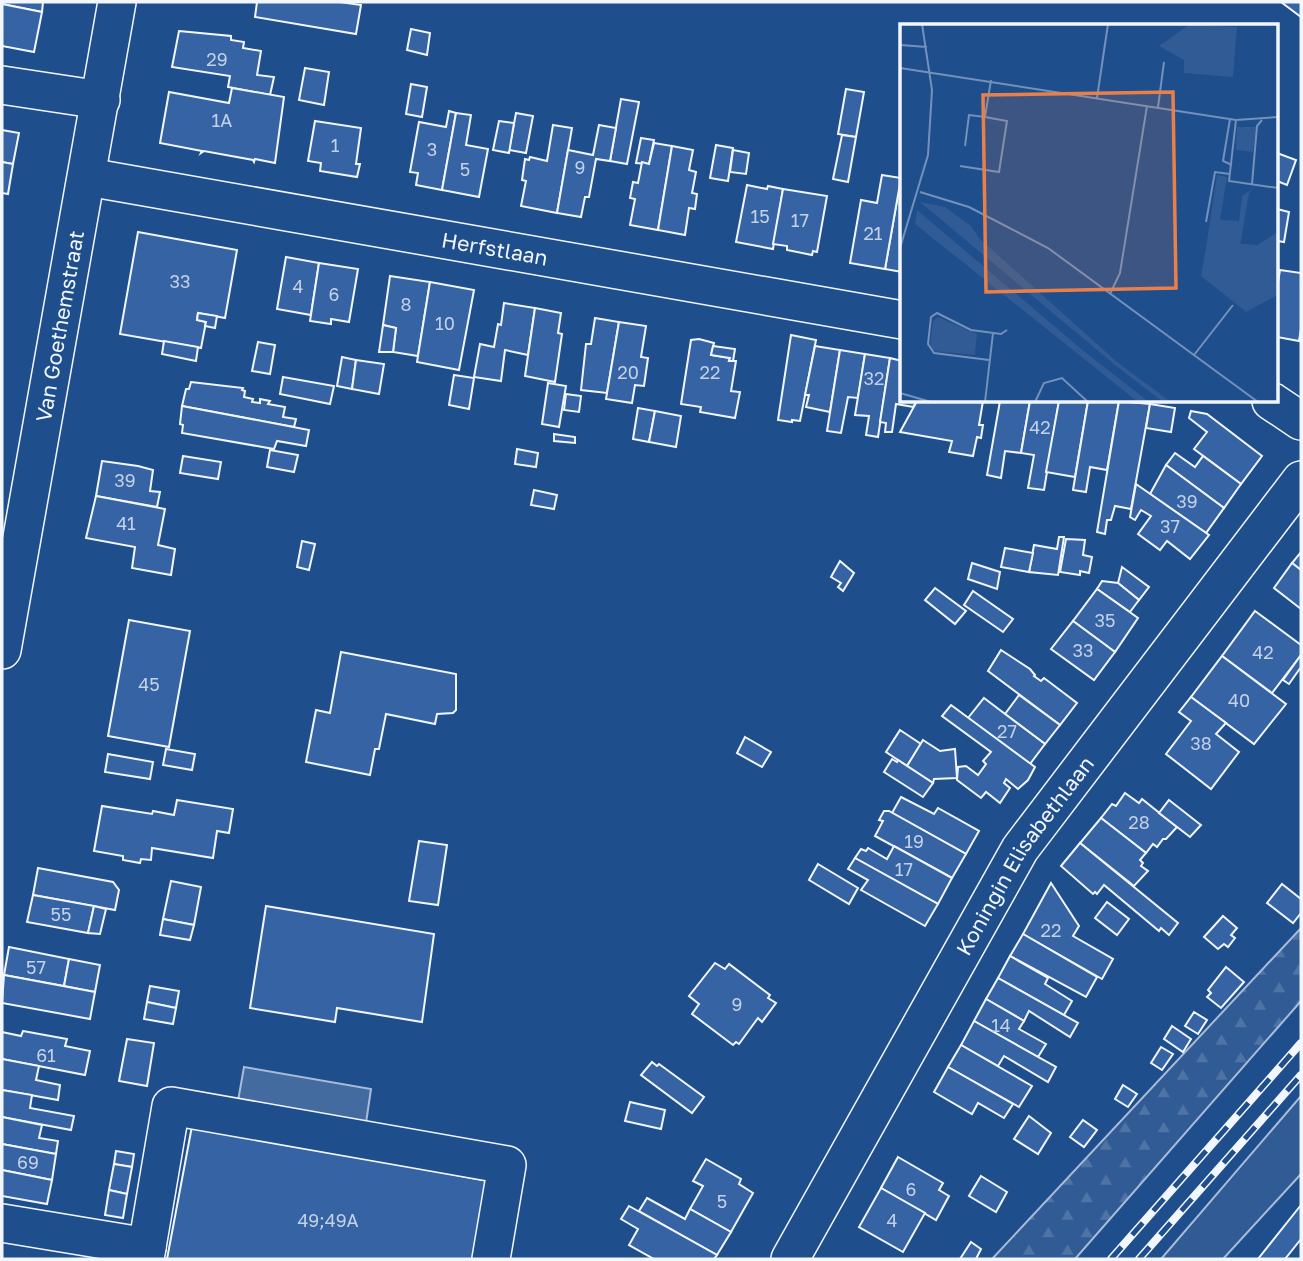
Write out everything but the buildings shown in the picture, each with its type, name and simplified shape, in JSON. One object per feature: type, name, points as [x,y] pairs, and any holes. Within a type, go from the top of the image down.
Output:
[{"type":"street","name":"Van Goethemstraat","points":[[2,650],[15,502],[88,177],[117,2]]},
{"type":"street","points":[[2,85],[101,100]]},
{"type":"street","name":"Herfstlaan","points":[[88,177],[900,320]]},
{"type":"street","points":[[1272,402],[1301,421]]},
{"type":"street","name":"Koningin Elisabethlaan","points":[[790,1259],[1020,849],[1301,480]]},
{"type":"street","points":[[2,1223],[146,1253],[171,1106],[507,1165],[491,1259]]},
{"type":"shaded area","points":[[244,1067],[371,1089],[366,1123],[238,1101]]},
{"type":"shaded area","points":[[1301,1096],[1301,1174],[1223,1259],[1161,1259]]},
{"type":"green space","points":[[1301,928],[1301,1001],[1075,1259],[992,1259]]},
{"type":"railway","points":[[1111,1259],[1301,1043]]},
{"type":"railway","points":[[1139,1259],[1301,1075]]}]
